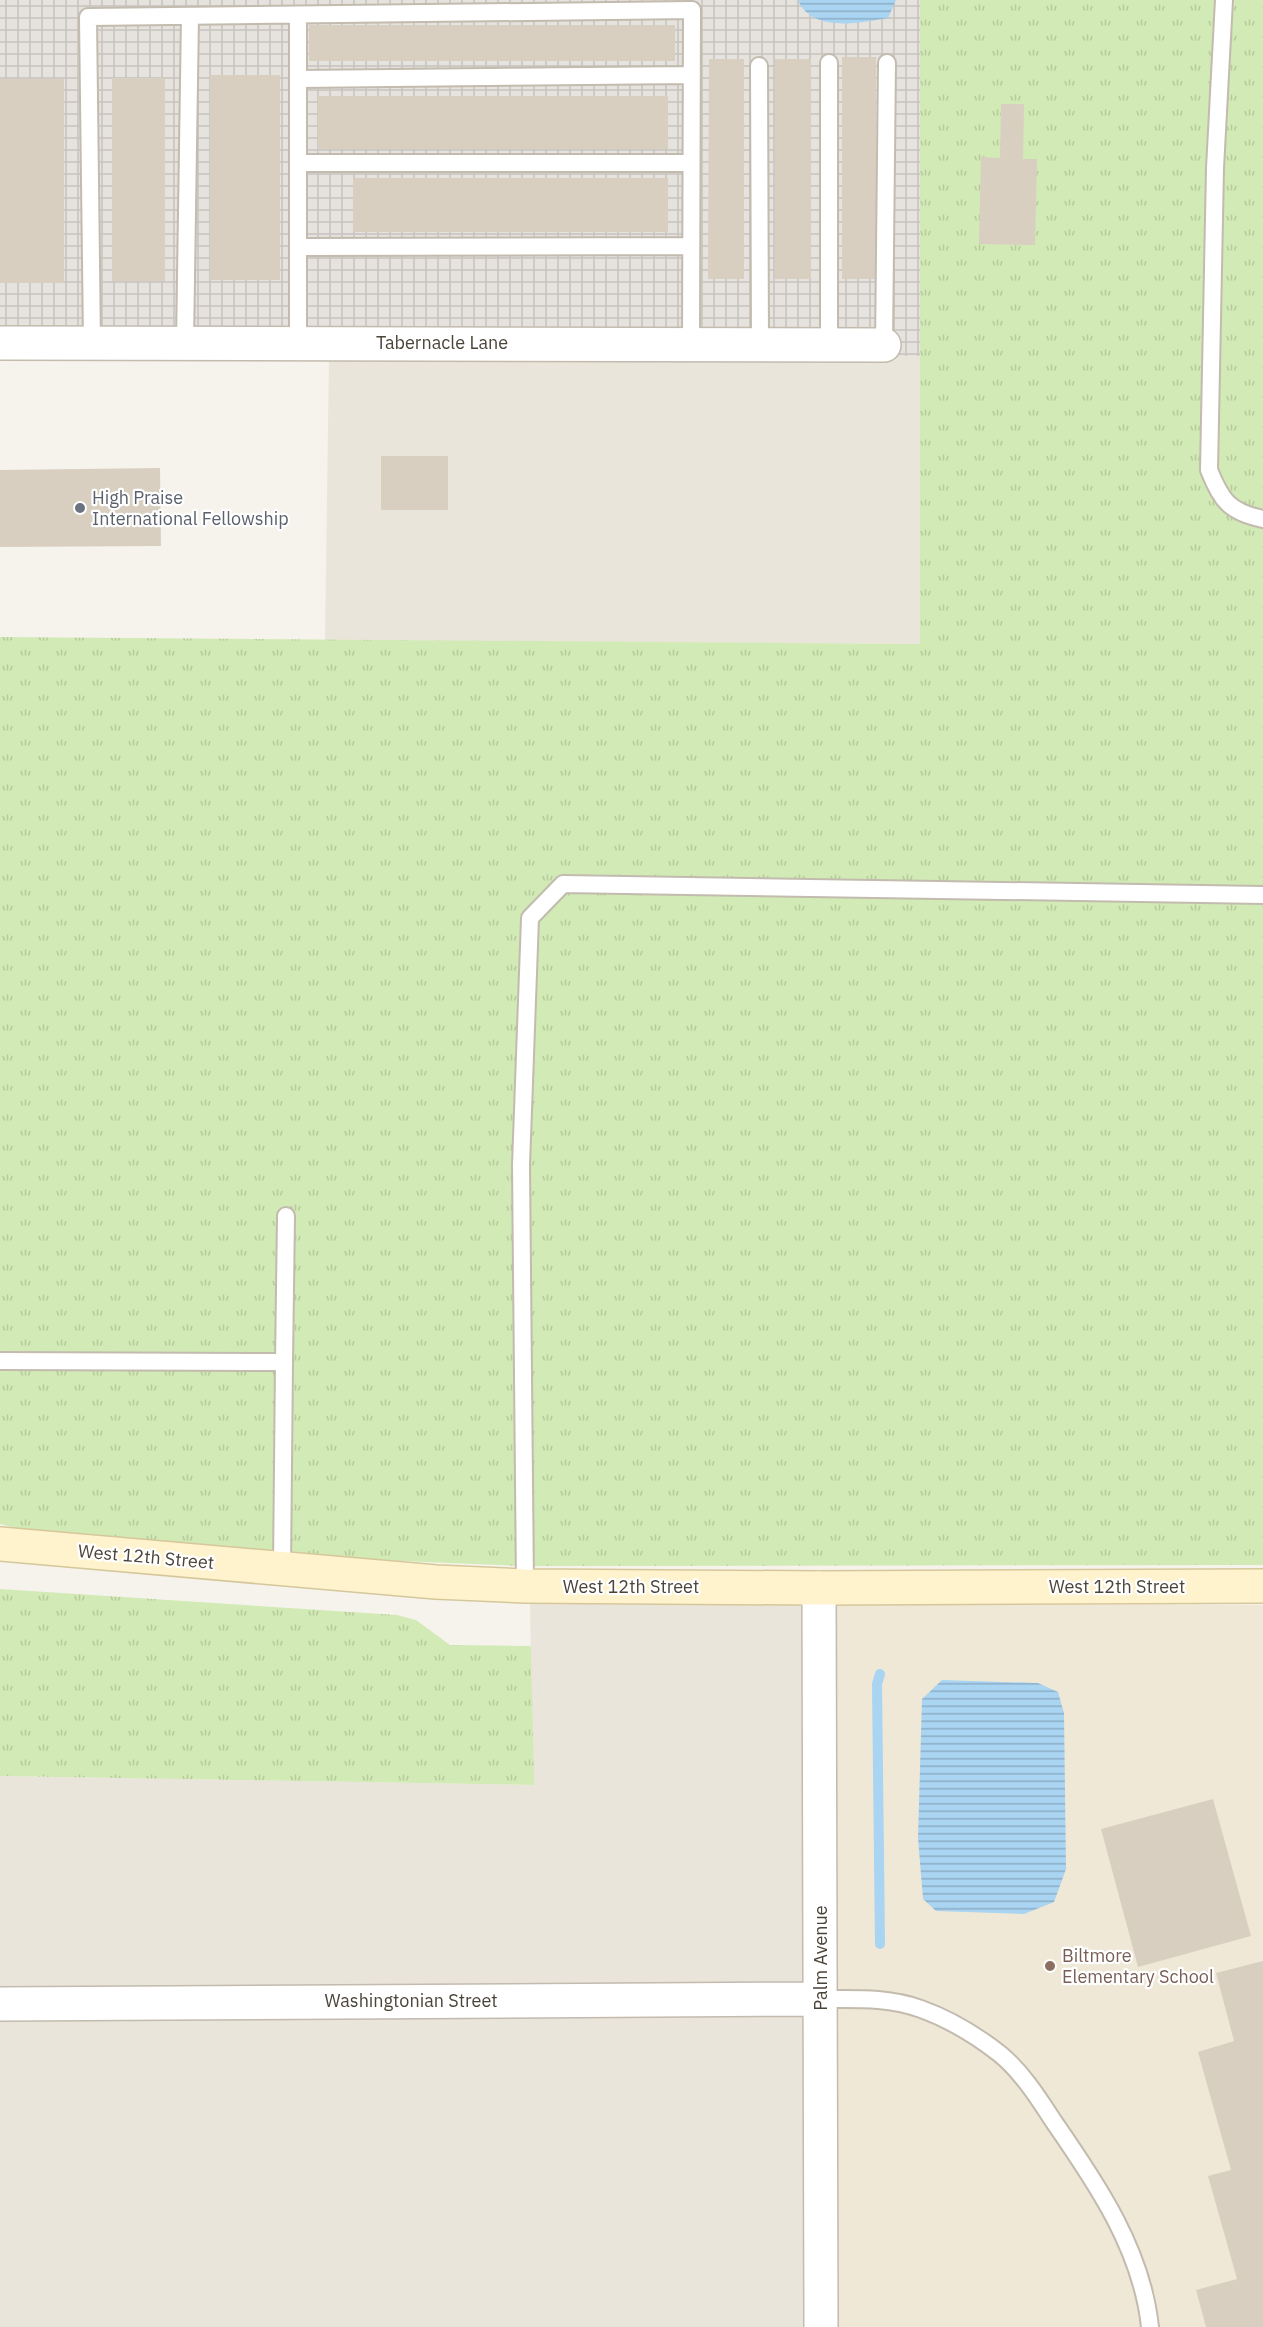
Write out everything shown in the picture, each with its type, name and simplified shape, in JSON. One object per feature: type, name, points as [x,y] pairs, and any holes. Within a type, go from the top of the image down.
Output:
[{"type":"street","name":"Tabernacle Lane","points":[[0,343],[884,345]]},
{"type":"street","name":"West 12th Street","points":[[0,1544],[436,1582],[525,1586],[819,1588],[1263,1586]]},
{"type":"street","name":"Palm Avenue","points":[[819,1588],[822,1999],[821,2327]]},
{"type":"street","name":"Washingtonian Street","points":[[0,2004],[822,1999]]},
{"type":"lane","points":[[1224,0],[1215,168],[1209,470],[1219,497],[1245,515],[1263,519]]},
{"type":"lane","points":[[92,343],[88,17],[692,10],[691,343]]},
{"type":"lane","points":[[298,15],[298,343]]},
{"type":"lane","points":[[185,343],[190,16]]},
{"type":"lane","points":[[829,63],[829,344]]},
{"type":"lane","points":[[884,345],[887,63]]},
{"type":"lane","points":[[759,66],[760,344]]},
{"type":"lane","points":[[298,79],[692,75]]},
{"type":"lane","points":[[298,163],[691,163]]},
{"type":"lane","points":[[298,247],[691,246]]},
{"type":"lane","points":[[525,1586],[522,1164],[530,918],[563,884],[1263,895]]},
{"type":"lane","points":[[282,1568],[286,1216]]},
{"type":"lane","points":[[0,1361],[284,1362]]},
{"type":"lane","points":[[822,1999],[879,1999],[921,2009],[964,2029],[1002,2055],[1033,2091],[1096,2184],[1123,2232],[1147,2300],[1150,2327]]},
{"type":"shaded area","points":[[0,0],[920,0],[920,356],[0,357]]},
{"type":"shaded area","points":[[329,356],[920,356],[920,644],[325,640]]},
{"type":"shaded area","points":[[530,1602],[838,1604],[838,2327],[0,2327],[0,1776],[533,1785]]},
{"type":"shaded area","name":"Biltmore Elementary School","points":[[838,1604],[1263,1605],[1263,2327],[838,2327]]},
{"type":"green space","points":[[920,0],[1263,0],[1263,1565],[519,1566],[328,1558],[19,1529],[0,1524],[0,637],[920,644]]},
{"type":"green space","points":[[0,1589],[397,1615],[416,1620],[450,1645],[531,1646],[534,1785],[0,1776]]},
{"type":"water","points":[[798,0],[896,0],[888,18],[837,23],[825,22],[814,17]]},
{"type":"water","points":[[942,1680],[1038,1683],[1058,1692],[1064,1713],[1066,1869],[1054,1902],[1024,1914],[936,1911],[923,1899],[918,1838],[922,1699]]},
{"type":"building","points":[[309,25],[675,25],[675,61],[309,61]]},
{"type":"building","points":[[842,57],[876,57],[876,279],[842,279]]},
{"type":"building","points":[[709,59],[744,59],[744,279],[708,279]]},
{"type":"building","points":[[775,59],[811,59],[811,279],[775,279]]},
{"type":"building","points":[[210,75],[280,75],[280,280],[210,280]]},
{"type":"building","points":[[112,78],[165,78],[165,281],[112,281]]},
{"type":"building","points":[[0,79],[64,79],[64,283],[0,283]]},
{"type":"building","points":[[318,96],[668,96],[668,149],[318,149]]},
{"type":"building","points":[[1001,104],[1024,104],[1023,159],[1037,159],[1035,245],[979,244],[981,157],[1000,158]]},
{"type":"building","points":[[353,178],[668,178],[668,232],[353,232]]},
{"type":"building","points":[[381,456],[448,456],[448,510],[381,510]]},
{"type":"building","name":"High Praise International Fellowship","points":[[160,468],[161,546],[0,547],[0,470]]},
{"type":"building","points":[[1213,1799],[1251,1936],[1138,1967],[1101,1829]]},
{"type":"building","points":[[1263,1961],[1263,2327],[1206,2327],[1196,2290],[1237,2279],[1208,2176],[1231,2170],[1198,2052],[1234,2041],[1216,1973]]},
{"type":"waterway","points":[[880,1674],[877,1684],[880,1944]]},
{"type":"place","name":"High Praise International Fellowship","points":[[80,508]]},
{"type":"place","name":"Biltmore Elementary School","points":[[1050,1966]]}]
